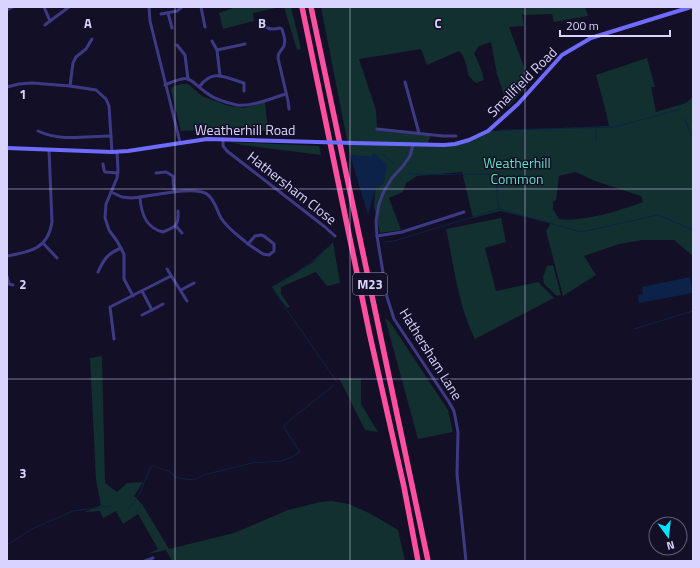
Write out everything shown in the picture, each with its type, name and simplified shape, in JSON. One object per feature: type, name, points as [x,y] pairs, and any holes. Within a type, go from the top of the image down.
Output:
[{"type":"highway","name":"M23","points":[[302,7],[370,336],[404,487],[418,561]]},
{"type":"highway","name":"M23","points":[[311,7],[428,561]]},
{"type":"street","points":[[7,10],[13,7]]},
{"type":"street","points":[[44,7],[50,21]]},
{"type":"street","points":[[45,25],[69,7]]},
{"type":"street","points":[[149,7],[150,20],[180,142]]},
{"type":"street","points":[[161,14],[177,11],[182,7]]},
{"type":"street","points":[[201,7],[205,27]]},
{"type":"street","name":"Smallfield Road","points":[[413,145],[455,144],[469,140],[488,131],[518,104],[562,55],[591,38],[691,7]]},
{"type":"street","points":[[168,13],[172,28]]},
{"type":"street","points":[[199,19],[203,18]]},
{"type":"street","points":[[261,20],[267,28],[274,30],[280,28],[282,29],[285,44],[278,54],[278,58],[289,109]]},
{"type":"street","points":[[70,86],[73,63],[76,57],[86,49],[92,39]]},
{"type":"street","points":[[212,41],[217,50],[220,76]]},
{"type":"street","points":[[217,50],[245,44]]},
{"type":"street","points":[[177,45],[185,55],[188,79]]},
{"type":"street","points":[[200,86],[208,77],[215,75],[244,83],[244,91]]},
{"type":"street","points":[[165,85],[181,79],[188,79],[200,86],[213,97],[239,105],[286,94]]},
{"type":"street","points":[[405,82],[419,133]]},
{"type":"street","points":[[7,87],[32,83],[70,86],[96,90],[106,99],[110,114],[111,136],[118,173],[106,204],[105,218],[109,230],[124,254],[124,279],[133,296]]},
{"type":"street","points":[[377,129],[456,136]]},
{"type":"street","points":[[38,130],[48,135],[60,137],[111,136]]},
{"type":"street","points":[[444,136],[444,145]]},
{"type":"street","name":"Weatherhill Road","points":[[7,148],[114,152],[207,139],[413,145]]},
{"type":"street","name":"Hathersham Close","points":[[223,139],[223,146],[227,151],[335,236]]},
{"type":"street","name":"Hathersham Lane","points":[[413,145],[410,156],[384,190],[379,204],[376,221],[377,236],[387,297],[394,319],[454,411],[458,432],[457,474],[466,561]]},
{"type":"street","points":[[7,256],[30,252],[43,243],[51,230],[49,150]]},
{"type":"street","points":[[103,164],[105,172],[118,173]]},
{"type":"street","points":[[156,173],[166,172],[173,176],[174,192]]},
{"type":"street","points":[[111,192],[122,197],[140,197],[174,192],[197,191],[208,194],[216,206],[221,218],[233,232],[248,244],[266,255],[272,253],[275,248],[272,242],[261,235],[255,236],[248,244]]},
{"type":"street","points":[[140,197],[140,208],[144,217],[148,225],[155,230],[163,232],[176,226],[179,220],[178,211]]},
{"type":"street","points":[[377,236],[402,232],[464,212]]},
{"type":"street","points":[[176,226],[182,233]]},
{"type":"street","points":[[43,243],[57,258]]},
{"type":"street","points":[[98,272],[105,258],[113,251],[121,248]]},
{"type":"street","points":[[167,269],[187,301]]},
{"type":"street","points":[[7,276],[9,284],[13,285]]},
{"type":"street","points":[[114,339],[110,307],[171,276]]},
{"type":"street","points":[[181,290],[194,283]]},
{"type":"street","points":[[142,291],[152,310]]},
{"type":"street","points":[[142,315],[163,304]]},
{"type":"street","points":[[145,561],[153,558]]},
{"type":"green space","points":[[236,7],[280,7],[253,13],[254,21],[223,29],[219,13]]},
{"type":"green space","points":[[284,7],[291,7],[301,49],[297,50]]},
{"type":"green space","name":"Weatherhill Common","points":[[321,7],[585,7],[588,16],[554,22],[552,14],[522,15],[524,26],[509,27],[530,83],[508,107],[497,74],[491,42],[479,46],[474,53],[484,80],[476,83],[469,76],[464,59],[459,51],[427,65],[421,49],[359,59],[376,110],[377,129],[431,135],[427,145],[455,144],[488,131],[609,126],[596,75],[647,58],[655,87],[651,87],[656,112],[686,103],[693,97],[693,256],[674,240],[642,240],[619,244],[584,256],[596,275],[563,296],[546,231],[551,223],[500,211],[473,218],[462,172],[417,176],[406,183],[403,192],[389,198],[401,230],[380,233],[374,207],[375,190],[384,182],[370,157],[350,155]],"holes":[[[576,172],[595,181],[641,196],[643,202],[623,209],[590,217],[569,220],[559,219],[553,209],[553,202],[556,200],[559,176]]]},
{"type":"green space","points":[[181,84],[188,84],[202,96],[229,106],[244,108],[265,102],[268,131],[181,131],[171,90],[172,87]]},
{"type":"green space","points":[[229,142],[319,146],[321,155],[243,145]]},
{"type":"green space","points":[[501,218],[506,242],[485,248],[496,291],[538,282],[554,298],[475,339],[460,299],[446,229]]},
{"type":"green space","points":[[333,242],[340,283],[327,286],[316,272],[281,287],[281,294],[290,307],[287,308],[272,287],[312,263]]},
{"type":"green space","points":[[553,265],[561,295],[557,296],[544,284],[543,277],[547,266]]},
{"type":"green space","points":[[385,318],[390,322],[448,410],[453,432],[418,439]]},
{"type":"green space","points":[[102,356],[105,483],[117,492],[127,483],[143,482],[134,496],[142,504],[169,549],[234,533],[288,510],[320,502],[332,501],[349,504],[371,514],[398,530],[405,561],[172,561],[166,550],[148,554],[158,549],[138,514],[123,524],[116,511],[103,518],[100,511],[85,512],[101,505],[96,480],[90,358]]},
{"type":"green space","points":[[339,378],[361,379],[361,404],[378,432],[365,430]]},
{"type":"water","points":[[374,153],[387,165],[384,182],[375,190],[368,215],[350,155],[370,157]]},
{"type":"water","points":[[690,277],[693,293],[639,303],[638,295],[643,294],[642,287]]},
{"type":"waterway","points":[[499,130],[615,127],[681,109]]},
{"type":"waterway","points":[[685,119],[693,139]]},
{"type":"waterway","points":[[596,129],[596,141]]},
{"type":"waterway","points":[[382,154],[394,164]]},
{"type":"waterway","points":[[407,173],[420,175],[493,174],[497,178],[499,209]]},
{"type":"waterway","points":[[385,242],[394,241],[499,209],[581,232],[658,215],[691,229],[693,232]]},
{"type":"waterway","points":[[691,229],[693,225]]},
{"type":"waterway","points":[[282,302],[273,289],[314,260],[332,245]]},
{"type":"waterway","points":[[284,306],[337,382]]},
{"type":"waterway","points":[[634,329],[693,311]]},
{"type":"waterway","points":[[129,508],[139,495],[151,466],[169,471],[178,478],[193,480],[203,475],[252,463],[281,461],[292,457],[300,452],[284,427],[285,424],[334,385]]},
{"type":"waterway","points":[[7,545],[32,529],[73,511],[111,506]]}]
